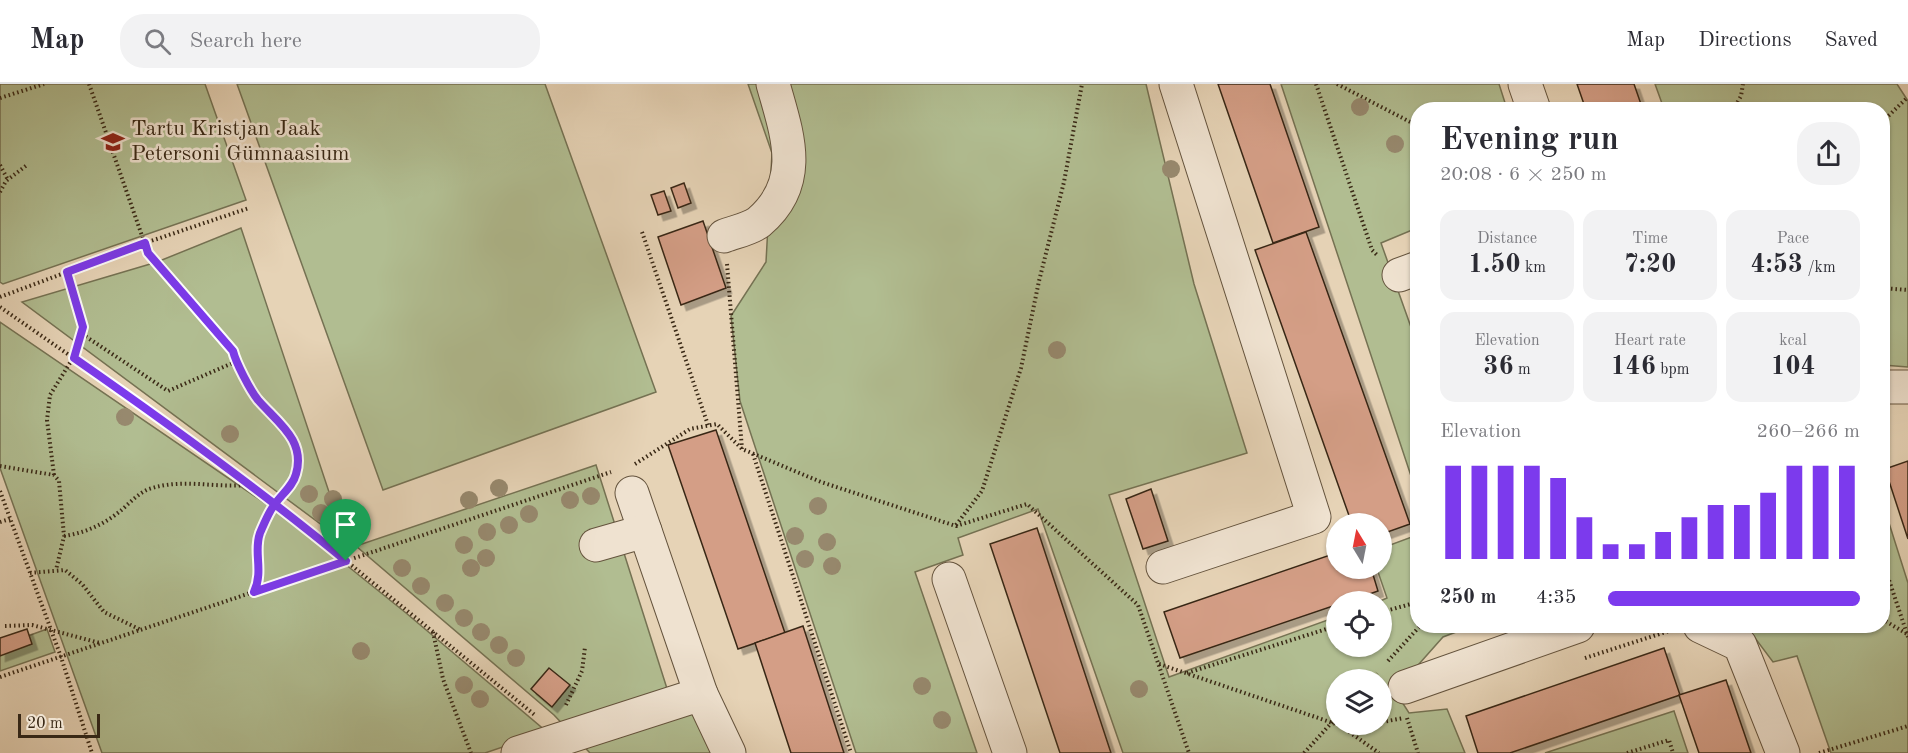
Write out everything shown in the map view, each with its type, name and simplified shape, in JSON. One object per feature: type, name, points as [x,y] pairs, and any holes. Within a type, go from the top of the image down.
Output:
[{"type":"street","points":[[724,236],[758,223],[783,193],[790,144],[773,84]]},
{"type":"street","points":[[1163,567],[1314,516],[1176,84]]},
{"type":"street","points":[[1525,84],[1531,102]]},
{"type":"street","points":[[1890,387],[1908,387]]},
{"type":"street","points":[[623,477],[645,531],[701,694],[729,753]]},
{"type":"street","points":[[596,545],[645,531]]},
{"type":"street","points":[[949,579],[1010,753]]},
{"type":"street","points":[[1394,685],[1556,633]]},
{"type":"street","points":[[1715,633],[1740,645],[1783,753]]},
{"type":"street","points":[[518,753],[552,730],[701,694]]},
{"type":"path","points":[[1,99],[44,84]]},
{"type":"path","points":[[88,84],[148,253],[233,351],[236,362],[257,398],[287,427],[293,437],[297,474],[287,491],[273,505],[259,535],[261,574],[254,592]]},
{"type":"path","points":[[956,526],[982,491],[1021,368],[1039,281],[1064,182],[1082,84]]},
{"type":"path","points":[[1316,84],[1372,250],[1408,271]]},
{"type":"path","points":[[1337,84],[1410,122]]},
{"type":"path","points":[[1738,102],[1743,84]]},
{"type":"path","points":[[1890,114],[1908,97]]},
{"type":"path","points":[[0,165],[8,180]]},
{"type":"path","points":[[0,192],[8,180],[27,165]]},
{"type":"path","points":[[0,297],[145,243],[249,208]]},
{"type":"path","points":[[642,232],[708,425]]},
{"type":"path","points":[[724,236],[742,449]]},
{"type":"path","points":[[54,475],[46,420],[50,395],[74,358],[82,334],[80,313],[67,272]]},
{"type":"path","points":[[1890,289],[1908,290]]},
{"type":"path","points":[[0,307],[74,358],[246,484],[346,561],[552,730],[563,714],[582,671],[585,647]]},
{"type":"path","points":[[82,334],[168,391],[236,362]]},
{"type":"path","points":[[0,677],[346,561],[623,477],[635,464],[690,429],[717,424],[742,449],[821,482],[956,526],[1027,504],[1138,604],[1189,753]]},
{"type":"path","points":[[753,453],[851,753]]},
{"type":"path","points":[[0,466],[54,475],[59,480],[63,497],[64,536],[56,570]]},
{"type":"path","points":[[64,536],[103,523],[146,490],[164,485],[198,482],[219,487],[246,484]]},
{"type":"path","points":[[0,491],[61,657],[92,753]]},
{"type":"path","points":[[0,522],[10,519]]},
{"type":"path","points":[[30,573],[65,570],[73,575],[104,612],[141,630]]},
{"type":"path","points":[[1890,584],[1907,636]]},
{"type":"path","points":[[1392,609],[1410,604]]},
{"type":"path","points":[[1890,624],[1907,636]]},
{"type":"path","points":[[4,627],[32,625],[100,644]]},
{"type":"path","points":[[1186,673],[1326,629]]},
{"type":"path","points":[[433,632],[443,679],[471,753]]},
{"type":"path","points":[[1417,633],[1394,685],[1418,753]]},
{"type":"path","points":[[1158,664],[1326,719]]},
{"type":"path","points":[[1819,753],[1830,752],[1908,726]]},
{"type":"path","points":[[1304,753],[1326,732]]},
{"type":"path","points":[[1354,735],[1379,753]]},
{"type":"path","points":[[1627,753],[1669,740],[1673,753]]},
{"type":"green space","name":"Tartu Kristjan Jaak Petersoni Gümnaasium","points":[[0,84],[205,84],[246,200],[3,284],[0,282]]},
{"type":"green space","points":[[237,84],[545,84],[656,392],[383,490]]},
{"type":"green space","points":[[748,84],[1146,84],[1194,284],[1247,453],[1109,495],[1169,677],[1326,621],[1326,657],[1392,657],[1392,591],[1385,591],[1380,579],[1392,579],[1392,544],[1410,538],[1410,633],[1454,633],[1443,637],[1395,691],[1409,713],[1447,709],[1465,753],[1123,753],[1038,509],[958,538],[963,555],[915,572],[977,753],[856,753],[740,401],[731,316],[766,262],[772,153]]},
{"type":"green space","points":[[1281,84],[1499,84],[1505,102],[1410,102],[1410,231],[1381,243],[1410,324],[1410,473]]},
{"type":"green space","points":[[1655,84],[1897,84],[1908,101],[1908,367],[1890,366],[1890,102],[1661,102]]},
{"type":"green space","points":[[241,228],[346,543],[22,302],[157,262]]},
{"type":"green space","points":[[0,322],[294,523],[406,613],[547,732],[485,753],[102,753],[0,468]]},
{"type":"green space","points":[[596,465],[670,698],[695,715],[711,753],[590,753],[554,715],[356,546]]},
{"type":"green space","points":[[1890,526],[1908,583],[1908,753],[1831,753],[1797,656],[1773,662],[1751,633],[1890,633]]},
{"type":"green space","points":[[47,629],[55,652],[0,671],[0,646]]},
{"type":"green space","points":[[1674,711],[1688,753],[1545,753]]},
{"type":"building","points":[[1218,84],[1270,84],[1319,227],[1273,243]]},
{"type":"building","points":[[1577,84],[1634,84],[1640,102],[1583,102]]},
{"type":"building","points":[[684,183],[691,203],[678,208],[671,188]]},
{"type":"building","points":[[664,191],[671,211],[658,215],[651,195]]},
{"type":"building","points":[[703,221],[726,288],[681,305],[658,237]]},
{"type":"building","points":[[1306,232],[1410,524],[1392,530],[1392,513],[1348,513],[1255,250]]},
{"type":"building","points":[[716,430],[785,633],[738,649],[668,445]]},
{"type":"building","points":[[1908,461],[1908,539],[1890,484],[1890,467]]},
{"type":"building","points":[[1151,489],[1168,541],[1143,549],[1126,499]]},
{"type":"building","points":[[1037,528],[1111,753],[1060,753],[990,544]]},
{"type":"building","points":[[1326,556],[1326,579],[1374,579],[1378,591],[1326,591],[1326,608],[1180,658],[1164,612]]},
{"type":"building","points":[[803,626],[844,753],[791,753],[755,643]]},
{"type":"building","points":[[27,629],[32,644],[0,656],[0,638]]},
{"type":"building","points":[[1664,648],[1680,695],[1510,753],[1478,753],[1466,716]]},
{"type":"building","points":[[549,668],[570,685],[552,707],[531,689]]},
{"type":"building","points":[[1726,680],[1751,753],[1699,753],[1679,695]]},
{"type":"place","name":"Tartu Kristjan Jaak Petersoni Gümnaasium","points":[[113,142]]},
{"type":"route","points":[[346,561],[254,592],[261,574],[259,535],[273,505],[287,491],[297,474],[297,456],[293,437],[287,427],[257,398],[240,365],[236,362],[233,351],[148,253],[145,243],[67,272],[83,327],[74,358],[118,389],[273,505],[323,542],[346,561]]}]
